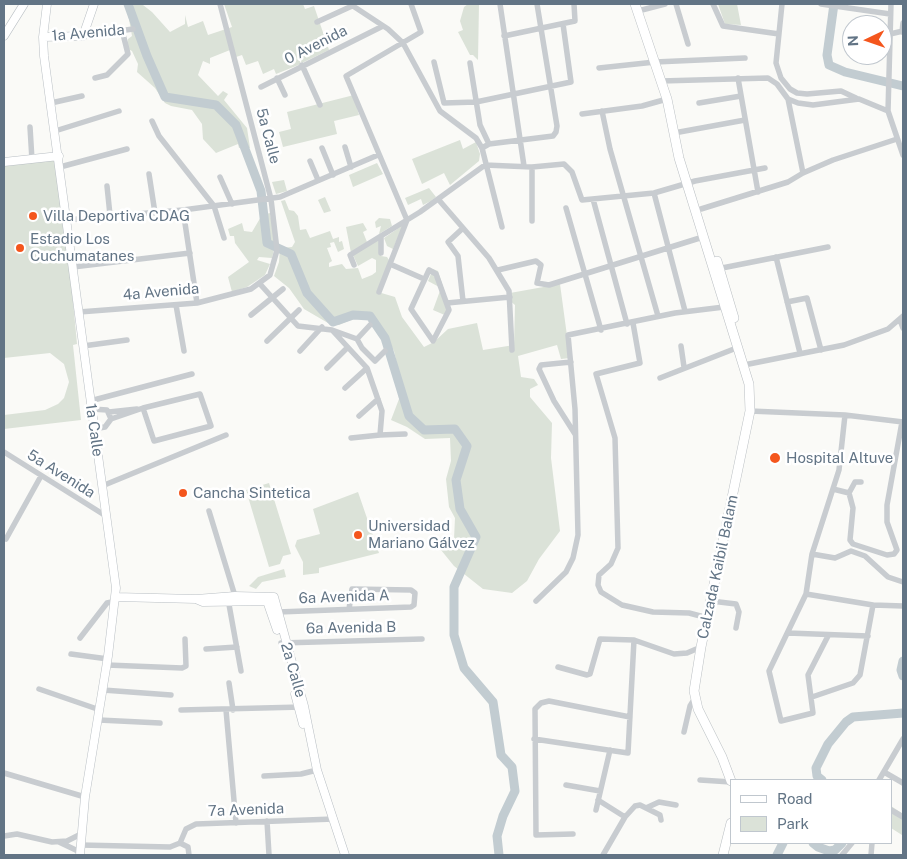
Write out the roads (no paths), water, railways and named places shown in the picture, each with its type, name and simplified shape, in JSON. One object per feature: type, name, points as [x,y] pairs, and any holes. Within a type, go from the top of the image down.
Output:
[{"type":"main road","points":[[4,36],[6,26],[24,4]]},
{"type":"main road","name":"1a Calle","points":[[47,4],[43,37],[116,599],[86,797],[80,851]]},
{"type":"main road","points":[[83,36],[94,4]]},
{"type":"main road","name":"Calzada Kaibil Balam","points":[[636,7],[667,99],[674,140],[689,183],[704,237],[740,340],[739,347],[749,384],[750,411],[701,647],[695,698]]},
{"type":"main road","name":"1a Avenida","points":[[43,37],[83,36]]},
{"type":"main road","points":[[4,162],[59,156]]},
{"type":"main road","name":"Calzada Kaibil Balam","points":[[689,183],[701,209],[724,306],[735,343],[739,347]]},
{"type":"main road","points":[[116,599],[270,598]]},
{"type":"main road","name":"2a Calle","points":[[270,598],[278,612],[283,642]]},
{"type":"main road","name":"2a Calle","points":[[270,598],[301,707],[306,737],[345,855]]},
{"type":"main road","points":[[695,698],[730,779]]},
{"type":"main road","points":[[723,855],[730,827]]},
{"type":"street","name":"5a Calle","points":[[220,4],[277,240],[277,250],[270,275]]},
{"type":"street","points":[[379,292],[407,220],[346,76],[421,32],[411,4]]},
{"type":"street","points":[[500,4],[524,166]]},
{"type":"street","points":[[482,148],[489,144],[553,136],[556,132],[557,126],[537,4]]},
{"type":"street","points":[[504,36],[576,20],[574,4]]},
{"type":"street","points":[[636,7],[665,4]]},
{"type":"street","points":[[676,4],[688,44]]},
{"type":"street","points":[[713,4],[723,26],[779,34]]},
{"type":"street","points":[[782,4],[776,63],[781,78],[790,89],[807,94],[841,91],[888,111]]},
{"type":"street","points":[[822,4],[890,14],[891,4]]},
{"type":"street","points":[[317,22],[351,5],[383,26],[403,43],[436,106],[447,117],[476,138],[482,148],[502,228]]},
{"type":"street","points":[[434,62],[443,102],[476,102],[550,88],[572,81],[563,24]]},
{"type":"street","points":[[902,31],[903,24]]},
{"type":"street","name":"0 Avenida","points":[[261,87],[383,26]]},
{"type":"street","name":"1a Avenida","points":[[83,36],[134,29]]},
{"type":"street","points":[[95,78],[107,75],[128,54],[122,30]]},
{"type":"street","points":[[599,68],[655,62],[745,58]]},
{"type":"street","points":[[470,63],[480,124],[489,144]]},
{"type":"street","points":[[302,65],[320,105]]},
{"type":"street","points":[[889,65],[888,111],[903,155]]},
{"type":"street","points":[[277,78],[285,95]]},
{"type":"street","points":[[738,78],[758,192]]},
{"type":"street","points":[[660,81],[768,78],[777,84],[788,99],[803,173]]},
{"type":"street","points":[[51,103],[82,96]]},
{"type":"street","points":[[699,103],[741,96]]},
{"type":"street","points":[[582,114],[642,106],[667,99]]},
{"type":"street","points":[[788,99],[798,103],[813,105],[859,99]]},
{"type":"street","points":[[55,131],[119,111]]},
{"type":"street","points":[[602,111],[610,149],[658,316]]},
{"type":"street","points":[[674,133],[745,120]]},
{"type":"street","points":[[152,121],[159,136],[214,206],[224,238]]},
{"type":"street","points":[[30,127],[32,160]]},
{"type":"street","points":[[701,209],[788,182],[803,173],[897,139]]},
{"type":"street","points":[[345,147],[351,167]]},
{"type":"street","points":[[322,148],[333,175]]},
{"type":"street","points":[[60,167],[127,149]]},
{"type":"street","points":[[67,220],[183,210],[289,195],[318,180],[378,155]]},
{"type":"street","points":[[310,161],[318,180]]},
{"type":"street","points":[[354,265],[350,255],[407,220],[485,165],[532,167],[561,163],[566,165],[572,172],[581,199],[625,197],[654,193],[689,183],[765,168]]},
{"type":"street","points":[[532,167],[532,221]]},
{"type":"street","points":[[150,174],[155,213]]},
{"type":"street","points":[[220,178],[232,204]]},
{"type":"street","points":[[107,186],[110,215]]},
{"type":"street","points":[[654,193],[685,311]]},
{"type":"street","points":[[438,199],[498,270],[509,291],[512,350]]},
{"type":"street","points":[[593,199],[640,363],[596,375],[615,438],[618,548],[612,564],[599,575],[598,585],[601,592],[622,605],[653,612],[689,613],[708,618]]},
{"type":"street","points":[[566,208],[601,330]]},
{"type":"street","points":[[183,210],[197,303]]},
{"type":"street","points":[[462,229],[448,243],[458,256],[463,301]]},
{"type":"street","points":[[381,236],[381,253]]},
{"type":"street","points":[[498,270],[536,261],[541,265],[538,283],[543,285],[585,275],[704,237]]},
{"type":"street","points":[[716,269],[828,247]]},
{"type":"street","points":[[73,266],[190,253]]},
{"type":"street","points":[[776,257],[800,354]]},
{"type":"street","points":[[390,264],[424,279]]},
{"type":"street","points":[[429,270],[436,274],[447,303],[448,311],[433,341],[411,309],[429,270]]},
{"type":"street","name":"4a Avenida","points":[[79,312],[197,303],[239,293],[260,284],[270,275]]},
{"type":"street","points":[[260,284],[298,326],[322,327],[357,339],[362,348],[375,361],[385,351]]},
{"type":"street","points":[[251,315],[283,289]]},
{"type":"street","points":[[447,303],[510,297]]},
{"type":"street","points":[[787,302],[807,298],[821,350]]},
{"type":"street","points":[[176,305],[184,351]]},
{"type":"street","points":[[536,601],[566,572],[575,551],[578,535],[575,434],[568,335],[630,324],[658,316],[724,306]]},
{"type":"street","points":[[267,341],[299,310]]},
{"type":"street","points":[[744,365],[844,346],[888,329],[902,318]]},
{"type":"street","points":[[902,318],[903,328]]},
{"type":"street","points":[[357,339],[370,325]]},
{"type":"street","points":[[300,351],[322,327]]},
{"type":"street","points":[[332,330],[367,368],[382,411],[380,435]]},
{"type":"street","points":[[84,346],[127,340]]},
{"type":"street","points":[[682,346],[684,367]]},
{"type":"street","points":[[660,378],[739,347]]},
{"type":"street","points":[[326,368],[347,348]]},
{"type":"street","points":[[571,362],[541,365],[539,369],[554,401],[575,434]]},
{"type":"street","points":[[345,388],[367,368]]},
{"type":"street","points":[[90,401],[192,374]]},
{"type":"street","points":[[110,419],[141,409],[200,394],[211,426],[154,441],[141,409]]},
{"type":"street","points":[[359,416],[378,399]]},
{"type":"street","points":[[92,409],[103,409],[109,412],[141,409]]},
{"type":"street","points":[[750,411],[845,415],[903,422],[887,505],[887,522],[897,550],[894,554],[887,556],[851,543],[853,508],[849,499],[849,493],[854,482],[861,482]]},
{"type":"street","points":[[94,429],[106,427],[110,419],[109,412]]},
{"type":"street","points":[[828,636],[808,675],[814,710],[811,715],[784,722],[779,719],[769,671],[806,594],[812,554],[839,470],[845,415]]},
{"type":"street","points":[[351,438],[406,434]]},
{"type":"street","points":[[102,486],[226,435]]},
{"type":"street","name":"5a Avenida","points":[[4,454],[106,516]]},
{"type":"street","points":[[6,539],[41,476]]},
{"type":"street","points":[[833,489],[849,493]]},
{"type":"street","points":[[209,511],[230,598],[241,671]]},
{"type":"street","points":[[812,554],[834,558],[851,551],[865,556],[888,577],[903,582]]},
{"type":"street","name":"6a Avenida A","points":[[278,612],[411,607],[414,605],[415,593],[411,590],[352,589],[349,609]]},
{"type":"street","points":[[806,594],[873,606],[903,606]]},
{"type":"street","points":[[80,638],[107,603],[116,599]]},
{"type":"street","points":[[711,601],[736,604],[739,612],[736,628]]},
{"type":"street","points":[[812,697],[852,683],[860,675],[873,606]]},
{"type":"street","points":[[788,633],[868,636]]},
{"type":"street","points":[[71,654],[107,662],[182,668],[186,666],[185,639]]},
{"type":"street","name":"6a Avenida B","points":[[283,642],[422,639]]},
{"type":"street","points":[[558,667],[587,675],[592,670],[600,639],[634,640],[674,654],[687,653],[701,647]]},
{"type":"street","points":[[534,739],[628,753],[634,640]]},
{"type":"street","points":[[206,649],[237,647]]},
{"type":"street","points":[[229,683],[236,823]]},
{"type":"street","points":[[39,689],[100,710]]},
{"type":"street","points":[[103,690],[171,696]]},
{"type":"street","points":[[684,732],[690,706],[695,698]]},
{"type":"street","points":[[573,834],[536,835],[535,709],[541,703],[550,701],[630,717]]},
{"type":"street","points":[[181,710],[301,707]]},
{"type":"street","points":[[99,720],[160,723]]},
{"type":"street","points":[[880,779],[901,746],[903,739]]},
{"type":"street","points":[[596,810],[610,750]]},
{"type":"street","points":[[264,776],[301,774],[317,770]]},
{"type":"street","points":[[884,772],[903,782]]},
{"type":"street","points":[[4,773],[86,797]]},
{"type":"street","points":[[700,780],[730,781]]},
{"type":"street","points":[[566,784],[600,791]]},
{"type":"street","points":[[598,800],[625,817]]},
{"type":"street","points":[[646,808],[659,802],[676,805]]},
{"type":"street","points":[[603,855],[625,817],[637,805],[660,815],[662,820]]},
{"type":"street","points":[[892,811],[903,817]]},
{"type":"street","name":"7a Avenida","points":[[80,851],[170,847],[180,843],[186,829],[196,824],[334,819]]},
{"type":"street","points":[[267,822],[269,855]]},
{"type":"street","points":[[4,836],[17,834],[42,841],[60,842],[80,851]]},
{"type":"street","points":[[60,842],[81,834]]},
{"type":"street","points":[[180,843],[188,847],[189,855]]},
{"type":"street","points":[[842,855],[851,844]]},
{"type":"street","points":[[169,855],[170,847]]},
{"type":"waterway","points":[[128,4],[147,56],[165,97],[216,105],[236,125],[261,191],[267,243],[291,254],[307,293],[333,322],[353,315],[370,316],[385,338],[409,416],[424,430],[455,429],[467,446],[456,480],[460,509],[476,537],[454,587],[454,635],[464,668],[493,702],[501,755],[512,767],[515,791],[503,816],[497,836],[499,855]]},
{"type":"waterway","points":[[834,4],[827,55],[829,65],[845,72],[903,86]]},
{"type":"waterway","points":[[903,661],[901,670],[903,676]]},
{"type":"waterway","points":[[821,779],[817,776],[816,768],[828,744],[846,722],[853,717],[903,713]]},
{"type":"waterway","points":[[777,855],[782,844]]},
{"type":"waterway","points":[[814,844],[829,851],[835,850],[841,844]]},
{"type":"place","name":"Villa Deportiva CDAG","points":[[33,216]]},
{"type":"place","name":"Estadio Los Cuchumatanes","points":[[20,248]]},
{"type":"place","name":"Hospital Altuve","points":[[775,458]]},
{"type":"place","name":"Cancha Sintetica","points":[[183,493]]},
{"type":"place","name":"Universidad Mariano Gálvez","points":[[358,535]]}]
